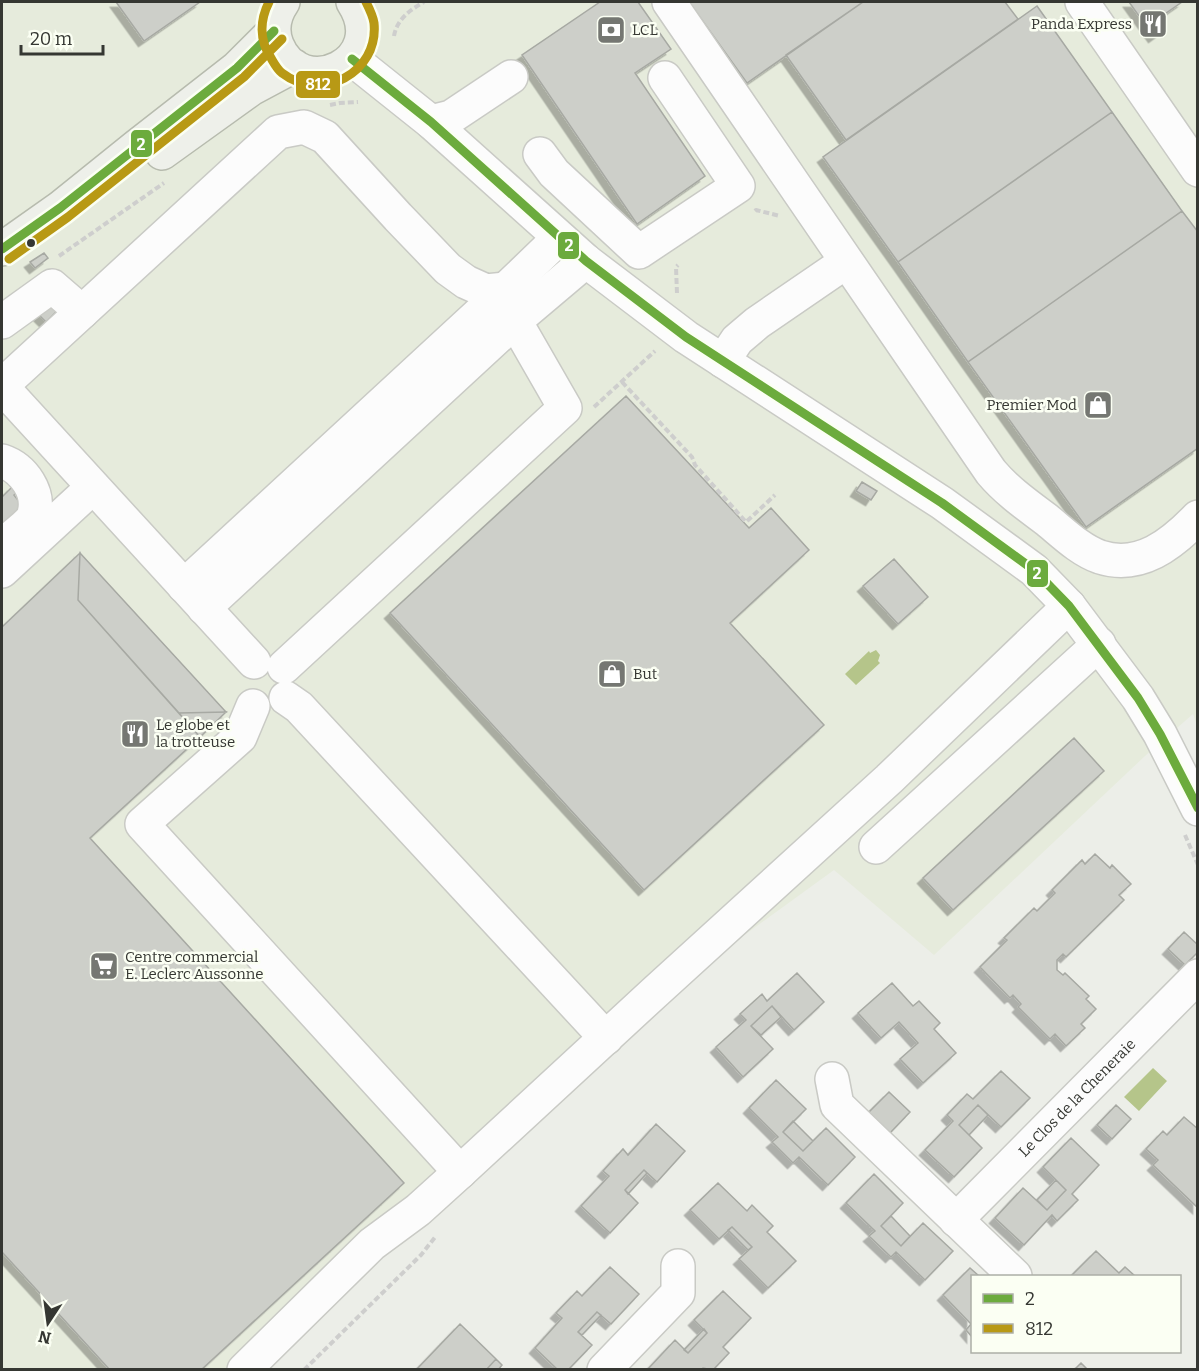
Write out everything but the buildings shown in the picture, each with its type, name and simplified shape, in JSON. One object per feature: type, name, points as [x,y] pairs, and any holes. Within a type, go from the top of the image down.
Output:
[{"type":"main road","points":[[278,16],[275,41],[285,60],[305,72],[318,74],[330,72],[342,67],[352,59],[363,36],[363,23],[353,2]]},
{"type":"main road","points":[[7,243],[60,208],[237,68],[278,16]]},
{"type":"main road","points":[[60,208],[142,167],[251,89],[294,66]]},
{"type":"street","points":[[669,2],[991,472],[1004,487],[1073,542],[1100,557],[1129,560],[1144,557],[1177,538],[1197,517]]},
{"type":"street","points":[[1082,2],[1197,170]]},
{"type":"street","points":[[352,59],[431,122],[586,261],[686,337],[942,503],[1034,570],[1069,606],[1144,707],[1197,809]]},
{"type":"street","points":[[431,122],[451,117],[511,77]]},
{"type":"street","points":[[521,203],[535,188],[547,164],[639,252],[738,186],[665,78]]},
{"type":"street","points":[[2,382],[10,378],[278,132],[303,127],[325,138],[448,269],[466,282],[486,291],[506,289]]},
{"type":"street","points":[[194,597],[559,237]]},
{"type":"street","points":[[194,597],[586,261]]},
{"type":"street","points":[[723,361],[737,340],[757,323],[846,262]]},
{"type":"street","points":[[2,322],[52,285],[82,312]]},
{"type":"street","points":[[275,676],[565,408],[514,321]]},
{"type":"street","points":[[2,387],[194,597],[275,676],[299,707],[606,1038]]},
{"type":"street","points":[[2,461],[12,464],[28,480],[36,500],[32,518],[2,546]]},
{"type":"street","points":[[2,571],[93,487]]},
{"type":"street","points":[[244,1370],[372,1244],[426,1203],[460,1172],[889,778],[1069,606]]},
{"type":"street","points":[[876,847],[1099,644]]},
{"type":"street","points":[[247,667],[275,676],[281,704],[267,709],[253,706],[246,700],[241,684],[242,675],[247,667]]},
{"type":"street","points":[[253,706],[240,737],[142,824],[460,1172]]},
{"type":"street","name":"Le Clos de la Cheneraie","points":[[956,1220],[1197,976]]},
{"type":"street","points":[[832,1079],[837,1105],[1014,1275]]},
{"type":"street","points":[[604,1370],[678,1293],[678,1266]]},
{"type":"path","points":[[392,44],[401,19],[424,2]]},
{"type":"path","points":[[747,217],[756,210],[789,218],[807,205]]},
{"type":"path","points":[[677,296],[676,267],[685,260]]},
{"type":"path","points":[[622,382],[692,457],[695,465],[746,522],[775,495]]},
{"type":"path","points":[[304,1370],[421,1255],[434,1238],[439,1228],[436,1213],[426,1203]]},
{"type":"shaded area","points":[[2,2],[1197,2],[1197,725],[1193,714],[1145,756],[934,955],[834,870],[684,979],[255,1369],[2,1370]]},
{"type":"shaded area","points":[[876,650],[880,655],[878,661],[880,663],[856,685],[845,674],[869,651],[870,653]]},
{"type":"shaded area","points":[[1153,1068],[1167,1081],[1139,1111],[1124,1097]]},
{"type":"transit line","name":"812","points":[[269,2],[262,30],[267,51],[282,73],[297,82],[314,85],[330,84],[344,78],[357,69],[367,56],[373,41],[374,23],[366,2]]},
{"type":"transit line","name":"2","points":[[2,249],[60,208],[237,68],[274,31]]},
{"type":"transit line","name":"812","points":[[9,259],[68,217],[244,77],[282,39]]},
{"type":"transit line","name":"2","points":[[352,59],[431,122],[586,261],[686,337],[942,503],[1034,570],[1069,606],[1138,698],[1160,734],[1198,808]]},
{"type":"place","name":"Panda Express","points":[[1153,24]]},
{"type":"place","name":"LCL","points":[[611,30]]},
{"type":"place","name":"Premier Mod","points":[[1098,405]]},
{"type":"place","name":"But","points":[[612,674]]},
{"type":"place","name":"Le globe et la trotteuse","points":[[135,734]]},
{"type":"place","name":"Centre commercial E. Leclerc Aussonne","points":[[104,966]]}]
